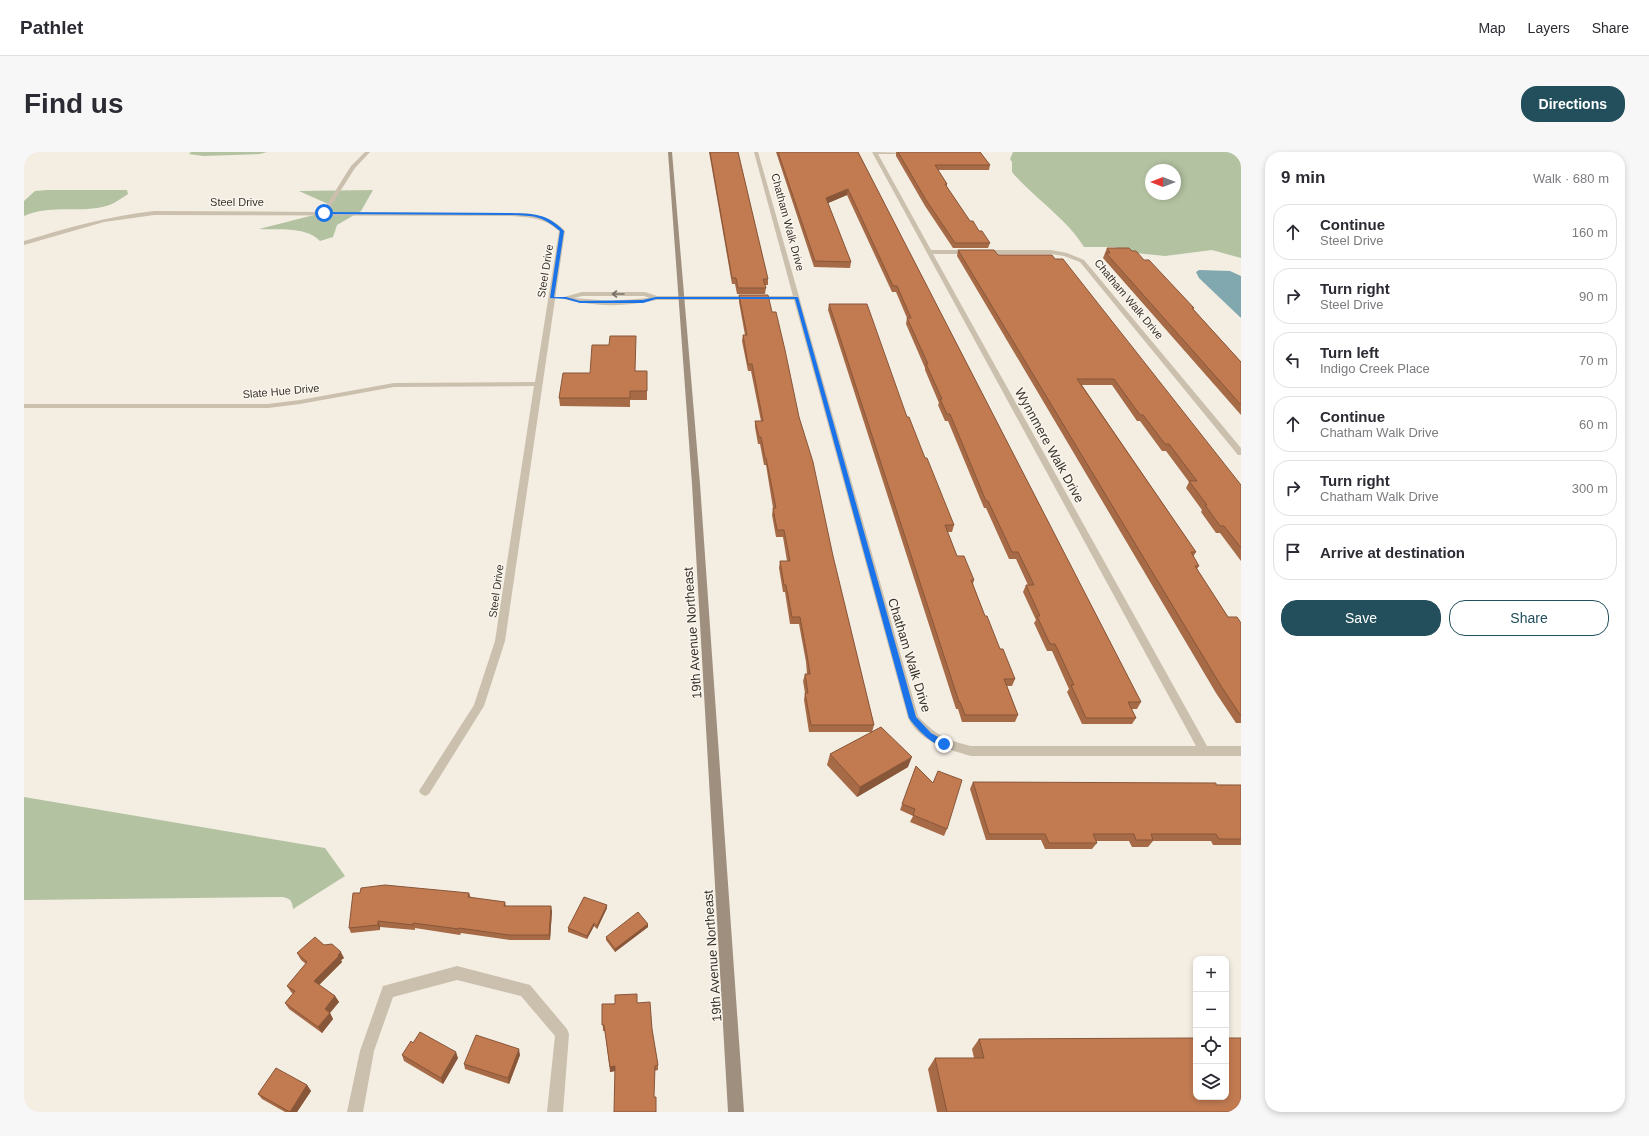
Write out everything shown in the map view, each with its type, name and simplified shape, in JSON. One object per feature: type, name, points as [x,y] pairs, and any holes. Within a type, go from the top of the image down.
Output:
[{"type":"street","points":[[324,213],[353,167],[368,152]]},
{"type":"street","name":"19th Avenue Northeast","points":[[670,152],[696,484],[736,1112]]},
{"type":"street","name":"Chatham Walk Drive","points":[[756,152],[912,718],[929,735],[944,744],[971,751],[1241,751]]},
{"type":"street","points":[[874,153],[913,153]]},
{"type":"street","name":"Wynnmere Walk Drive","points":[[874,153],[1204,751]]},
{"type":"street","name":"Steel Drive","points":[[24,243],[92,222],[126,215],[174,213],[534,215],[548,219],[562,231],[500,641],[479,706],[425,790]]},
{"type":"street","name":"Chatham Walk Drive","points":[[929,252],[1051,252],[1065,254],[1082,261],[1241,453]]},
{"type":"street","points":[[552,298],[566,298],[582,294],[645,294],[656,298],[796,298]]},
{"type":"street","name":"Slate Hue Drive","points":[[24,406],[268,406],[320,399],[394,385],[538,384]]},
{"type":"street","points":[[355,1112],[367,1051],[388,991],[457,973],[525,990],[562,1034],[555,1112]]},
{"type":"green space","points":[[191,152],[267,152],[260,154],[203,156],[189,154]]},
{"type":"green space","points":[[1013,152],[1241,152],[1241,258],[1212,250],[1165,256],[1126,252],[1115,247],[1084,247],[1059,217],[1030,191],[1012,172],[1012,162],[1010,159]]},
{"type":"green space","points":[[127,190],[128,194],[112,204],[101,207],[91,209],[46,210],[24,216],[24,201],[35,191]]},
{"type":"green space","points":[[373,190],[361,211],[337,225],[333,237],[320,241],[314,236],[300,231],[259,229],[322,213],[328,204],[299,191]]},
{"type":"green space","points":[[24,797],[325,848],[345,876],[293,909],[291,901],[283,897],[24,900]]},
{"type":"water","points":[[1199,270],[1230,271],[1241,276],[1241,318],[1199,278],[1196,272]]},
{"type":"building","points":[[710,152],[738,152],[768,279],[763,279],[766,288],[738,288],[736,278],[732,278]]},
{"type":"building","points":[[778,152],[858,152],[1141,702],[1128,702],[1136,718],[1086,718],[1071,685],[1074,685],[1055,644],[1050,644],[1037,616],[1040,616],[1026,585],[1034,585],[1018,552],[1012,552],[988,501],[986,501],[950,414],[947,414],[940,399],[942,399],[926,364],[928,364],[907,318],[911,318],[897,286],[893,286],[848,189],[826,198],[851,262],[815,261]]},
{"type":"building","points":[[898,152],[980,152],[990,165],[935,165],[947,184],[945,184],[970,221],[973,221],[979,231],[982,231],[990,243],[955,243],[926,200]]},
{"type":"building","points":[[1107,248],[1129,248],[1132,251],[1136,251],[1144,260],[1149,260],[1194,308],[1192,308],[1241,362],[1241,405],[1106,253],[1110,253]]},
{"type":"building","points":[[958,250],[994,250],[998,255],[1052,255],[1055,259],[1063,259],[1241,485],[1241,548],[1224,526],[1220,526],[1205,505],[1207,505],[1189,481],[1197,481],[1169,444],[1165,444],[1143,415],[1140,415],[1114,379],[1077,379],[1196,552],[1191,552],[1199,566],[1195,566],[1228,617],[1237,617],[1241,623],[1241,716],[1221,686]]},
{"type":"building","points":[[739,295],[768,295],[772,312],[776,312],[799,417],[813,462],[833,556],[874,725],[811,725],[805,693],[808,693],[805,674],[810,674],[807,655],[800,617],[792,617],[786,585],[784,585],[780,561],[790,561],[784,530],[777,530],[773,508],[776,508],[766,458],[755,421],[763,421],[752,364],[748,364],[743,335],[747,335]]},
{"type":"building","points":[[829,304],[867,304],[907,417],[909,417],[925,458],[927,458],[954,525],[945,525],[957,556],[964,556],[974,580],[971,580],[985,616],[987,616],[1000,649],[1003,649],[1015,679],[1004,679],[1018,715],[965,715],[959,702]]},
{"type":"building","points":[[610,336],[636,336],[635,371],[647,371],[647,391],[630,391],[630,398],[559,398],[563,373],[590,373],[592,345],[609,345]]},
{"type":"building","points":[[881,727],[912,757],[860,787],[830,754]]},
{"type":"building","points":[[916,766],[933,783],[938,771],[962,780],[947,829],[913,815],[915,809],[902,804]]},
{"type":"building","points":[[973,782],[1216,783],[1216,785],[1241,785],[1241,839],[1219,839],[1216,834],[1151,834],[1153,840],[1136,840],[1134,834],[1093,834],[1097,843],[1049,843],[1045,834],[989,834]]},
{"type":"building","points":[[385,885],[469,893],[468,897],[505,902],[504,906],[551,906],[549,935],[509,935],[413,923],[413,925],[378,921],[378,925],[349,928],[353,893],[360,893],[361,888]]},
{"type":"building","points":[[584,897],[607,905],[597,926],[594,923],[587,936],[568,928]]},
{"type":"building","points":[[638,912],[648,924],[615,949],[606,937]]},
{"type":"building","points":[[315,937],[324,945],[332,944],[341,952],[338,955],[339,956],[314,981],[335,996],[325,1009],[330,1013],[318,1027],[285,1003],[295,991],[287,986],[307,962],[297,953]]},
{"type":"building","points":[[637,994],[637,1003],[650,1002],[652,1029],[658,1065],[655,1066],[654,1097],[656,1097],[656,1112],[614,1112],[615,1066],[610,1067],[604,1025],[602,1025],[602,1004],[615,1004],[615,995]]},
{"type":"building","points":[[420,1032],[456,1052],[441,1078],[402,1055],[411,1041],[413,1043]]},
{"type":"building","points":[[476,1035],[519,1049],[508,1078],[464,1064]]},
{"type":"building","points":[[1193,1038],[1193,1100],[1229,1100],[1229,1038],[1241,1038],[1241,1112],[947,1112],[935,1058],[984,1058],[979,1039]]},
{"type":"building","points":[[276,1068],[307,1085],[290,1112],[258,1094]]},
{"type":"route","points":[[324,213],[511,214],[534,215],[548,219],[556,224],[562,231],[552,298],[566,298],[580,302],[643,302],[656,298],[796,298],[912,718],[929,735],[944,744]]}]
